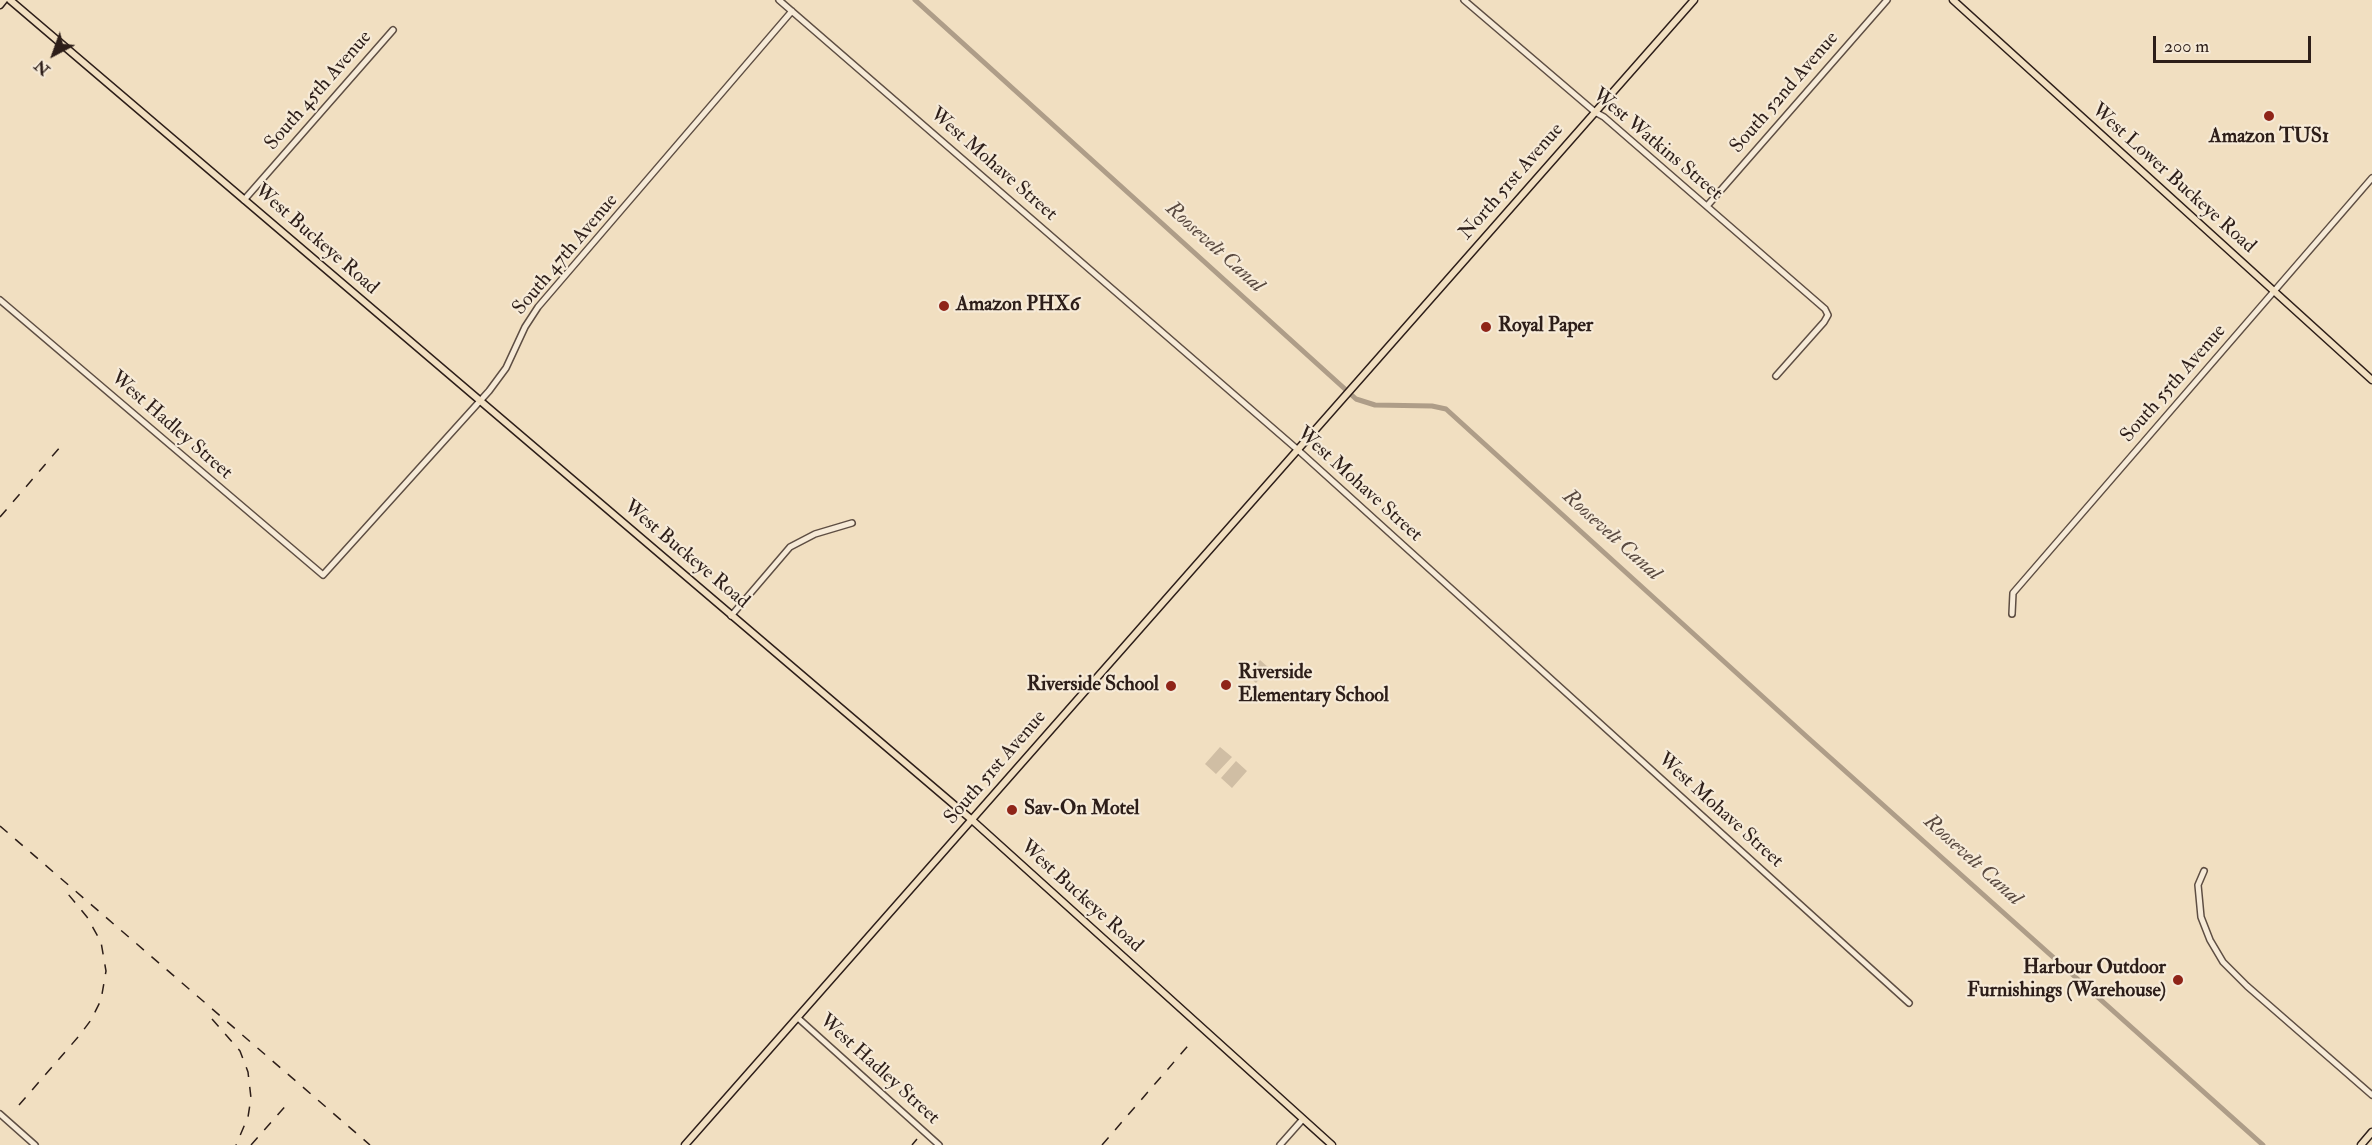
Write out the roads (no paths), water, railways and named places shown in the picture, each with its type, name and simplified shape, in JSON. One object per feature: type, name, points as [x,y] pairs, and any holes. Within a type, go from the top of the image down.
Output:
[{"type":"main road","points":[[0,5],[4,0]]},
{"type":"main road","name":"West Buckeye Road","points":[[10,0],[972,820],[1332,1145]]},
{"type":"main road","name":"North 51st Avenue","points":[[1354,385],[1694,0]]},
{"type":"main road","name":"West Lower Buckeye Road","points":[[1953,0],[2372,380]]},
{"type":"main road","name":"South 51st Avenue","points":[[685,1145],[1354,385]]},
{"type":"main road","points":[[2361,1145],[2372,1132]]},
{"type":"street","name":"West Mohave Street","points":[[779,0],[1298,450],[1909,1003]]},
{"type":"street","name":"West Watkins Street","points":[[1464,0],[1595,112],[1604,117],[1825,309],[1828,315],[1824,322],[1776,376]]},
{"type":"street","points":[[1472,7],[1477,0]]},
{"type":"street","name":"South 52nd Avenue","points":[[1707,206],[1887,0]]},
{"type":"street","name":"South 47th Avenue","points":[[323,575],[480,402],[506,368],[525,327],[538,307],[792,11]]},
{"type":"street","name":"South 45th Avenue","points":[[244,200],[393,30]]},
{"type":"street","name":"South 55th Avenue","points":[[2012,614],[2011,595],[2372,178]]},
{"type":"street","name":"West Hadley Street","points":[[0,300],[323,575]]},
{"type":"street","points":[[731,616],[790,547],[815,534],[852,523]]},
{"type":"street","points":[[2205,871],[2198,885],[2201,917],[2210,940],[2223,962],[2247,986],[2372,1095]]},
{"type":"street","name":"West Hadley Street","points":[[798,1018],[939,1145]]},
{"type":"street","points":[[0,1114],[35,1145]]},
{"type":"street","points":[[1281,1145],[1303,1119]]},
{"type":"waterway","name":"Roosevelt Canal","points":[[915,0],[1356,399],[1375,405],[1432,406],[1446,409],[1806,736],[2263,1145]]},
{"type":"railway","points":[[0,517],[61,446]]},
{"type":"railway","points":[[0,826],[370,1145]]},
{"type":"railway","points":[[19,1105],[79,1036],[91,1020],[101,1000],[106,971],[101,942],[87,917],[68,894]]},
{"type":"railway","points":[[212,1019],[240,1051],[248,1072],[251,1098],[248,1117],[236,1145]]},
{"type":"railway","points":[[1102,1145],[1193,1040]]},
{"type":"railway","points":[[251,1145],[290,1101]]},
{"type":"railway","points":[[912,1145],[917,1139]]},
{"type":"place","name":"Amazon TUS1","points":[[2269,116]]},
{"type":"place","name":"Amazon PHX6","points":[[944,306]]},
{"type":"place","name":"Royal Paper","points":[[1486,327]]},
{"type":"place","name":"Riverside Elementary School","points":[[1226,685]]},
{"type":"place","name":"Riverside School","points":[[1171,686]]},
{"type":"place","name":"Sav-On Motel","points":[[1012,810]]},
{"type":"place","name":"Harbour Outdoor Furnishings (Warehouse)","points":[[2178,980]]}]
